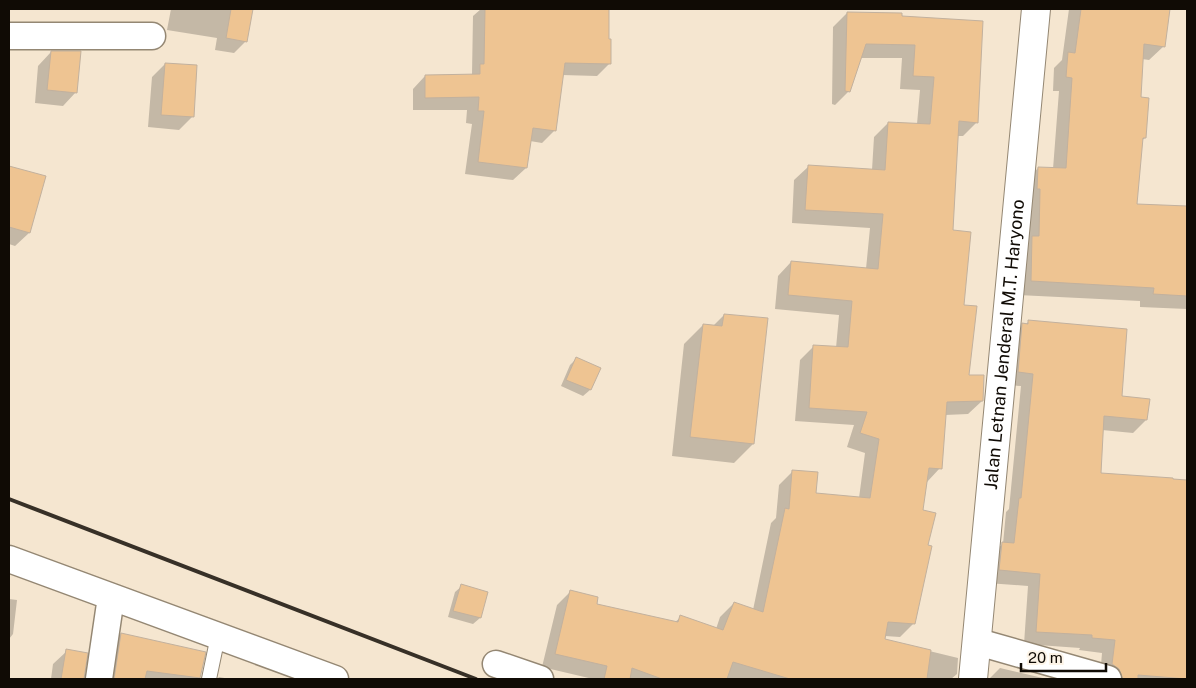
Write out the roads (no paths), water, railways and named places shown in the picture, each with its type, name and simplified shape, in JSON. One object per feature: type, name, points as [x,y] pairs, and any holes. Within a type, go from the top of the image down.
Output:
[{"type":"main road","name":"Jalan Letnan Jenderal M.T. Haryono","points":[[973,679],[978,642],[1036,9]]},
{"type":"street","points":[[9,36],[152,36]]},
{"type":"street","points":[[9,559],[335,679]]},
{"type":"street","points":[[99,679],[111,597]]},
{"type":"street","points":[[978,642],[1108,679]]},
{"type":"street","points":[[496,664],[540,679]]},
{"type":"lane","points":[[209,679],[218,636]]},
{"type":"railway","points":[[9,499],[476,679]]}]
